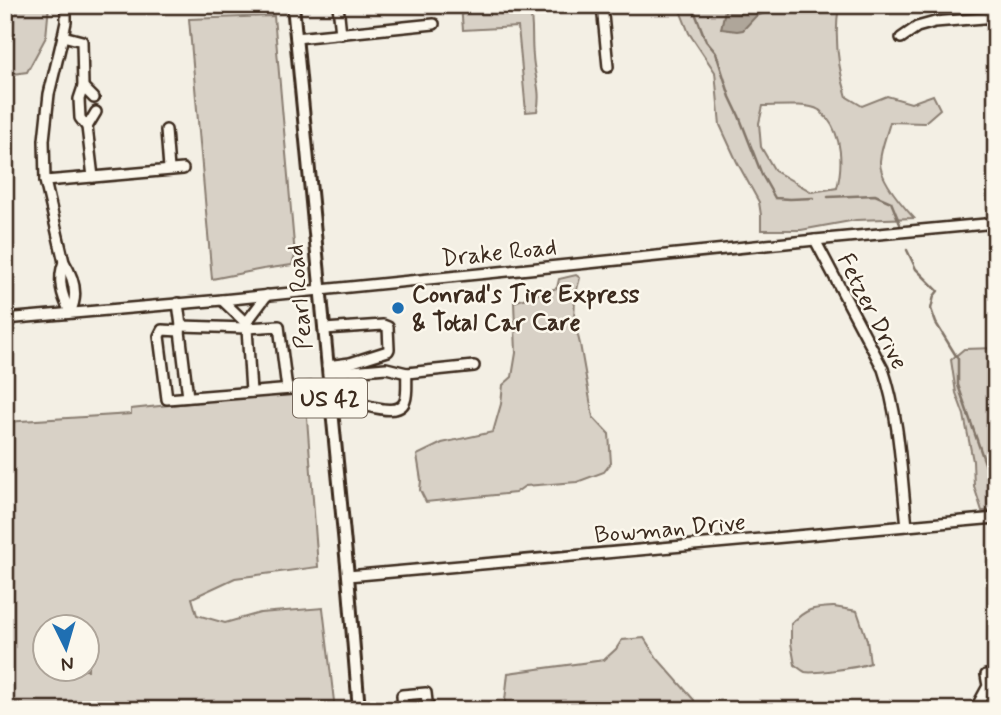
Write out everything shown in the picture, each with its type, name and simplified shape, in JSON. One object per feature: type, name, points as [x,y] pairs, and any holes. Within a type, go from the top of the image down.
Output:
[{"type":"main road","name":"Pearl Road","points":[[293,5],[359,710]]},
{"type":"street","points":[[66,5],[66,22],[49,94],[44,140],[45,181],[64,262],[60,272],[63,299],[70,312]]},
{"type":"street","points":[[338,5],[341,34]]},
{"type":"street","points":[[602,5],[608,67]]},
{"type":"street","points":[[901,38],[917,27],[935,22],[996,17]]},
{"type":"street","points":[[296,38],[434,24]]},
{"type":"street","points":[[63,36],[82,41],[83,87],[79,99],[80,118],[87,127],[93,177]]},
{"type":"street","points":[[83,87],[94,98]]},
{"type":"street","points":[[87,127],[96,112]]},
{"type":"street","points":[[166,130],[169,169]]},
{"type":"street","points":[[45,181],[183,169]]},
{"type":"street","name":"Drake Road","points":[[5,319],[996,223]]},
{"type":"street","name":"Fetzer Drive","points":[[815,240],[883,369],[890,389],[895,412],[907,526]]},
{"type":"street","points":[[251,392],[247,325],[267,295]]},
{"type":"street","points":[[222,300],[247,325]]},
{"type":"street","points":[[178,303],[188,397]]},
{"type":"street","points":[[324,329],[383,325],[388,327],[388,351],[328,369]]},
{"type":"street","points":[[287,389],[279,326],[162,330],[159,336],[167,399],[329,386]]},
{"type":"street","points":[[328,369],[386,368],[407,373],[474,366]]},
{"type":"street","points":[[331,407],[357,404],[390,409],[400,406],[406,399],[407,373]]},
{"type":"street","name":"Bowman Drive","points":[[348,576],[996,518]]},
{"type":"street","points":[[975,710],[988,686],[986,674]]},
{"type":"street","points":[[403,710],[402,695],[426,694],[428,710]]},
{"type":"shaded area","points":[[5,5],[49,5],[46,37],[27,72],[5,75]]},
{"type":"shaded area","points":[[461,5],[529,5],[538,90],[537,111],[526,112],[518,27],[463,30]]},
{"type":"shaded area","points":[[695,5],[839,5],[838,52],[847,97],[862,106],[887,96],[911,103],[933,95],[940,109],[924,123],[890,122],[882,151],[880,161],[883,176],[914,218],[856,220],[801,230],[761,230],[759,202],[720,125],[715,72],[689,33],[681,13]],"holes":[[[763,106],[808,106],[819,110],[827,118],[836,134],[840,151],[837,188],[812,192],[775,171],[761,147],[759,123]]]},
{"type":"shaded area","points":[[726,5],[773,5],[773,10],[756,16],[743,30],[737,31],[721,29]]},
{"type":"shaded area","points":[[274,16],[295,256],[292,265],[212,279],[189,19]]},
{"type":"shaded area","points":[[576,275],[580,278],[575,297],[574,320],[593,417],[609,434],[611,463],[604,472],[577,482],[525,486],[515,493],[426,502],[420,490],[417,455],[442,443],[493,432],[503,385],[512,377],[516,353],[514,302],[557,288],[559,279]]},
{"type":"shaded area","points":[[996,348],[996,511],[982,511],[974,486],[973,461],[964,415],[956,393],[951,360],[964,349]]},
{"type":"shaded area","points":[[305,391],[318,567],[235,578],[192,598],[197,615],[225,623],[260,613],[323,608],[335,710],[5,710],[5,422],[131,414],[131,409]]},
{"type":"shaded area","points":[[834,607],[857,611],[867,640],[870,663],[838,670],[805,672],[795,665],[791,624],[810,610]]},
{"type":"shaded area","points":[[644,638],[657,658],[694,700],[696,710],[504,710],[508,673],[604,660],[622,640]]},
{"type":"waterway","points":[[692,5],[706,41],[716,53],[730,97],[762,175],[775,198],[813,198]]},
{"type":"waterway","points":[[828,197],[875,195],[891,202],[900,224]]},
{"type":"waterway","points":[[907,250],[916,269],[938,291],[931,309],[936,323],[958,359],[958,385],[996,489]]},
{"type":"place","name":"Conrad's Tire Express & Total Car Care","points":[[398,308]]}]
